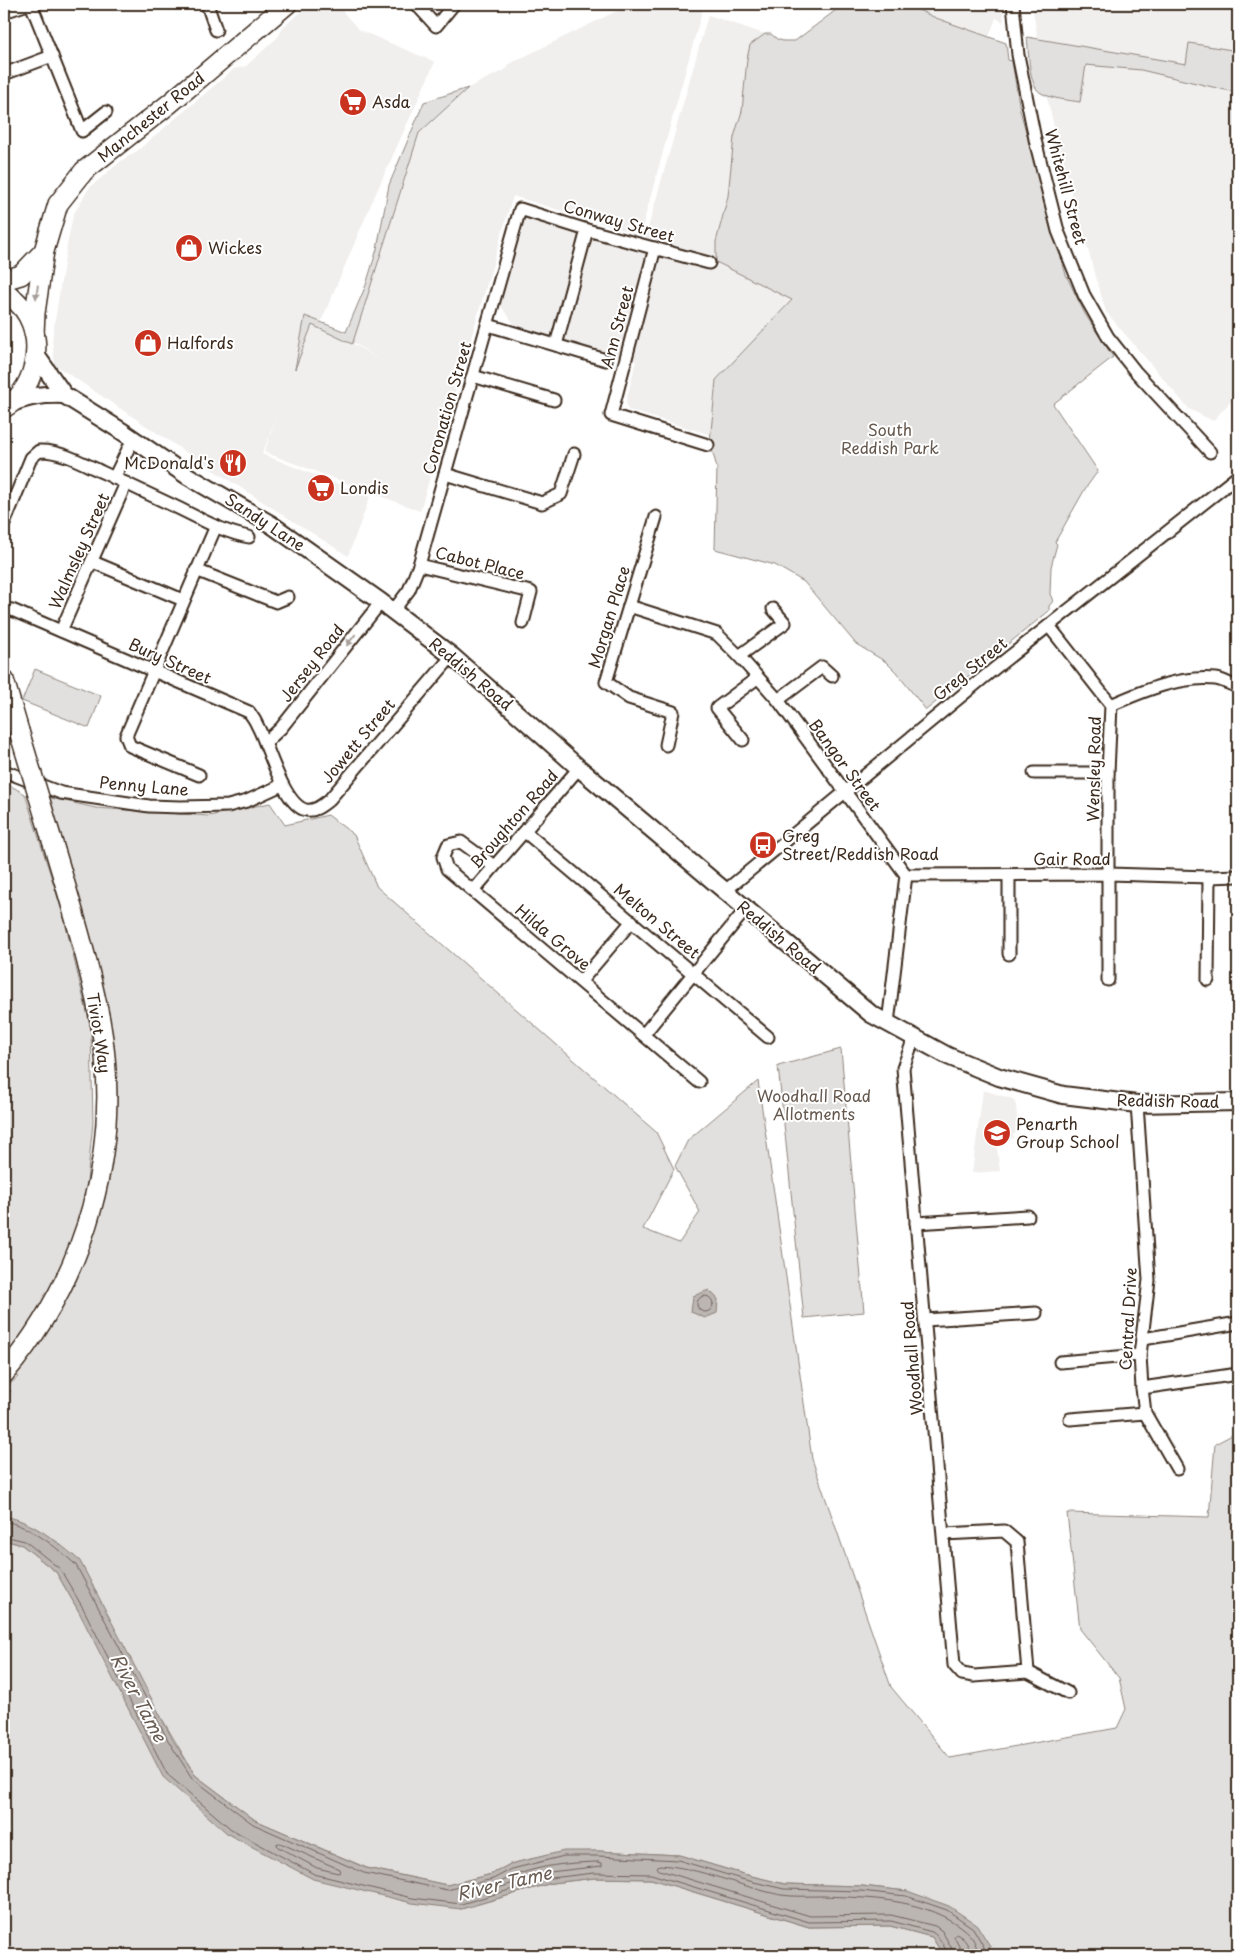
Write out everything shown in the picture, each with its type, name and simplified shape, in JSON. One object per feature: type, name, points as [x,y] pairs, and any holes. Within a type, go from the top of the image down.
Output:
[{"type":"main road","name":"Manchester Road","points":[[34,333],[44,251],[56,209],[84,171],[169,104],[287,4]]},
{"type":"main road","name":"Manchester Road","points":[[4,280],[21,275],[44,251]]},
{"type":"main road","points":[[4,291],[16,300],[28,315],[34,333],[36,355],[32,374],[22,391],[7,407]]},
{"type":"main road","name":"Sandy Lane","points":[[36,355],[48,375],[64,395],[186,475],[272,525],[387,606]]},
{"type":"main road","points":[[7,407],[30,396],[45,394],[64,395]]},
{"type":"main road","name":"Reddish Road","points":[[387,606],[452,656],[579,768],[871,1014],[948,1056],[999,1077],[1063,1095],[1137,1104],[1238,1102]]},
{"type":"main road","name":"Tiviot Way","points":[[4,680],[84,949],[100,1021],[107,1078],[107,1128],[98,1185],[82,1240],[57,1296],[25,1349],[4,1374]]},
{"type":"street","points":[[4,12],[29,4],[52,56],[78,135],[106,112]]},
{"type":"street","points":[[207,4],[216,30]]},
{"type":"street","points":[[416,4],[436,26],[454,4]]},
{"type":"street","name":"Whitehill Street","points":[[1013,4],[1018,55],[1036,144],[1058,230],[1084,295],[1108,337],[1135,371],[1210,452]]},
{"type":"street","points":[[4,74],[52,56]]},
{"type":"street","name":"Conway Street","points":[[520,209],[588,230],[709,263]]},
{"type":"street","name":"Coronation Street","points":[[387,606],[409,590],[419,565],[520,209]]},
{"type":"street","points":[[556,345],[588,230]]},
{"type":"street","name":"Ann Street","points":[[655,248],[611,415],[708,445]]},
{"type":"street","points":[[488,325],[606,360]]},
{"type":"street","points":[[472,376],[554,400]]},
{"type":"street","points":[[114,478],[133,439]]},
{"type":"street","name":"Sandy Lane","points":[[4,524],[31,458],[39,451],[49,450],[77,460],[234,534],[249,537]]},
{"type":"street","points":[[444,474],[542,503],[561,494],[574,454]]},
{"type":"street","name":"Greg Street","points":[[725,891],[1049,626],[1237,480]]},
{"type":"street","name":"Walmsley Street","points":[[61,631],[93,562],[126,483]]},
{"type":"street","name":"Morgan Place","points":[[656,517],[606,682],[629,698],[673,712],[666,745]]},
{"type":"street","points":[[199,775],[130,746],[126,736],[216,526]]},
{"type":"street","points":[[93,562],[183,600]]},
{"type":"street","name":"Cabot Place","points":[[419,565],[531,592],[523,623]]},
{"type":"street","points":[[196,570],[276,602],[288,597]]},
{"type":"street","name":"Jersey Road","points":[[265,743],[281,728],[387,606]]},
{"type":"street","name":"Bangor Street","points":[[630,606],[717,634],[778,700],[906,875]]},
{"type":"street","name":"Bury Street","points":[[4,609],[12,610],[248,712],[257,724],[282,785]]},
{"type":"street","points":[[739,656],[785,623],[773,609]]},
{"type":"street","name":"Wensley Road","points":[[1049,626],[1111,706],[1108,773],[1108,980]]},
{"type":"street","name":"Jowett Street","points":[[282,785],[296,806],[306,810],[319,808],[329,800],[452,656]]},
{"type":"street","points":[[778,700],[822,667],[832,676]]},
{"type":"street","points":[[742,740],[717,708],[757,678]]},
{"type":"street","points":[[1111,706],[1137,693],[1191,680],[1217,680],[1238,688]]},
{"type":"street","name":"Broughton Road","points":[[473,891],[579,768]]},
{"type":"street","name":"Penny Lane","points":[[4,771],[61,793],[149,806],[228,806],[247,801],[282,785]]},
{"type":"street","points":[[1034,773],[1108,773]]},
{"type":"street","name":"Melton Street","points":[[524,831],[768,1037]]},
{"type":"street","name":"Hilda Grove","points":[[494,866],[461,842],[448,845],[443,857],[447,869],[699,1082]]},
{"type":"street","name":"Gair Road","points":[[906,875],[1108,874],[1238,876]]},
{"type":"street","points":[[888,1023],[906,875]]},
{"type":"street","points":[[1009,875],[1009,954]]},
{"type":"street","points":[[1208,980],[1209,877]]},
{"type":"street","points":[[644,1034],[746,909]]},
{"type":"street","points":[[581,981],[632,921]]},
{"type":"street","name":"Woodhall Road","points":[[914,1038],[903,1068],[954,1665],[962,1674],[974,1676],[1028,1672]]},
{"type":"street","name":"Central Drive","points":[[1137,1104],[1149,1280],[1140,1356],[1142,1388],[1145,1413],[1177,1468]]},
{"type":"street","points":[[916,1223],[1028,1216]]},
{"type":"street","points":[[925,1320],[1036,1314]]},
{"type":"street","points":[[1142,1339],[1238,1323]]},
{"type":"street","points":[[1060,1362],[1140,1356]]},
{"type":"street","points":[[1142,1388],[1238,1374]]},
{"type":"street","points":[[1070,1419],[1145,1413]]},
{"type":"street","points":[[944,1534],[1004,1531],[1017,1542],[1028,1672],[1068,1693]]},
{"type":"shaded area","points":[[311,4],[336,4],[359,30],[435,62],[321,322],[305,316],[297,365],[312,324],[359,347],[384,363],[353,342],[419,133],[468,88],[508,68],[507,65],[631,4],[704,4],[640,235],[513,196],[420,511],[264,452],[280,409],[262,454],[370,497],[348,556],[208,467],[55,365],[52,340],[73,215],[89,188],[121,161],[137,151],[234,69],[246,66],[278,37],[284,26]]},
{"type":"shaded area","points":[[905,4],[1002,4],[1004,22],[996,18],[989,37],[933,17]]},
{"type":"shaded area","points":[[1032,4],[1238,4],[1238,393],[1213,421],[1189,409],[1106,312],[1063,163],[1047,98]]},
{"type":"shaded area","points":[[708,15],[765,34],[750,45],[742,111],[734,137],[728,196],[716,242],[792,300],[716,380],[711,435],[628,410],[626,402],[636,361],[567,342],[514,324],[500,305],[525,215],[641,253]]},
{"type":"shaded area","name":"Penarth Group School","points":[[983,1090],[1013,1099],[1016,1105],[1018,1131],[1013,1135],[1014,1138],[996,1141],[1000,1171],[972,1173]]},
{"type":"green space","name":"South Reddish Park","points":[[844,4],[905,4],[936,18],[1006,43],[1008,60],[1012,61],[1020,110],[1066,275],[1085,314],[1113,357],[1053,404],[1098,471],[1085,489],[1055,542],[1057,544],[1051,567],[1050,594],[1053,601],[1049,606],[1049,611],[926,710],[886,662],[856,644],[804,582],[775,565],[715,549],[717,468],[710,442],[716,380],[792,300],[716,262],[716,242],[728,196],[734,137],[742,111],[750,45],[765,34],[771,34],[783,41],[795,41]]},
{"type":"green space","points":[[1027,37],[1186,64],[1189,43],[1238,51],[1238,93],[1141,70],[1086,65],[1080,102],[1050,97],[1037,89],[1031,76]]},
{"type":"green space","points":[[468,88],[419,133],[352,344],[312,325],[295,369],[305,316],[346,332],[366,285],[377,249],[389,185],[424,102]]},
{"type":"green space","points":[[35,669],[101,696],[89,728],[22,701]]},
{"type":"green space","points":[[4,782],[25,794],[63,914],[91,1029],[93,1123],[86,1191],[74,1242],[51,1288],[26,1331],[4,1360]]},
{"type":"green space","points":[[47,797],[96,808],[209,816],[270,803],[285,825],[328,815],[354,835],[377,887],[656,1132],[674,1169],[643,1229],[679,1243],[700,1212],[675,1166],[688,1140],[758,1081],[812,1459],[891,1687],[950,1758],[1117,1728],[1126,1709],[1119,1678],[1080,1629],[1067,1513],[1209,1517],[1215,1444],[1238,1432],[1238,1955],[988,1955],[990,1946],[907,1891],[862,1886],[785,1884],[679,1855],[598,1851],[558,1853],[510,1864],[492,1874],[447,1885],[367,1868],[255,1820],[195,1775],[59,1543],[32,1526],[4,1516],[4,1399],[11,1391],[7,1387],[18,1377],[14,1374],[62,1302],[85,1257],[94,1234],[107,1184],[112,1158],[117,1107],[114,1057],[91,949],[69,862]]},
{"type":"green space","name":"Woodhall Road Allotments","points":[[841,1049],[864,1312],[804,1318],[778,1066]]},
{"type":"green space","points":[[4,1540],[22,1545],[56,1572],[78,1610],[228,1834],[461,1909],[552,1883],[595,1878],[651,1879],[809,1927],[890,1926],[932,1937],[943,1955],[4,1955]]},
{"type":"water","points":[[709,1290],[718,1299],[717,1313],[705,1318],[691,1312],[693,1296]]},
{"type":"water","name":"River Tame","points":[[4,1516],[35,1528],[54,1540],[80,1561],[173,1740],[195,1775],[255,1820],[366,1868],[447,1885],[492,1874],[510,1864],[564,1851],[598,1851],[679,1855],[785,1884],[862,1886],[907,1891],[949,1906],[977,1925],[990,1946],[988,1955],[943,1955],[932,1937],[890,1926],[809,1927],[651,1879],[595,1878],[552,1883],[461,1909],[412,1903],[313,1879],[228,1834],[163,1777],[78,1610],[56,1572],[22,1545],[4,1540]]},
{"type":"place","name":"Asda","points":[[353,102]]},
{"type":"place","name":"Wickes","points":[[189,248]]},
{"type":"place","name":"Halfords","points":[[148,343]]},
{"type":"place","name":"McDonald's","points":[[233,463]]},
{"type":"place","name":"Londis","points":[[321,488]]},
{"type":"place","name":"Greg Street/Reddish Road","points":[[763,845]]},
{"type":"place","name":"Penarth Group School","points":[[997,1133]]}]
